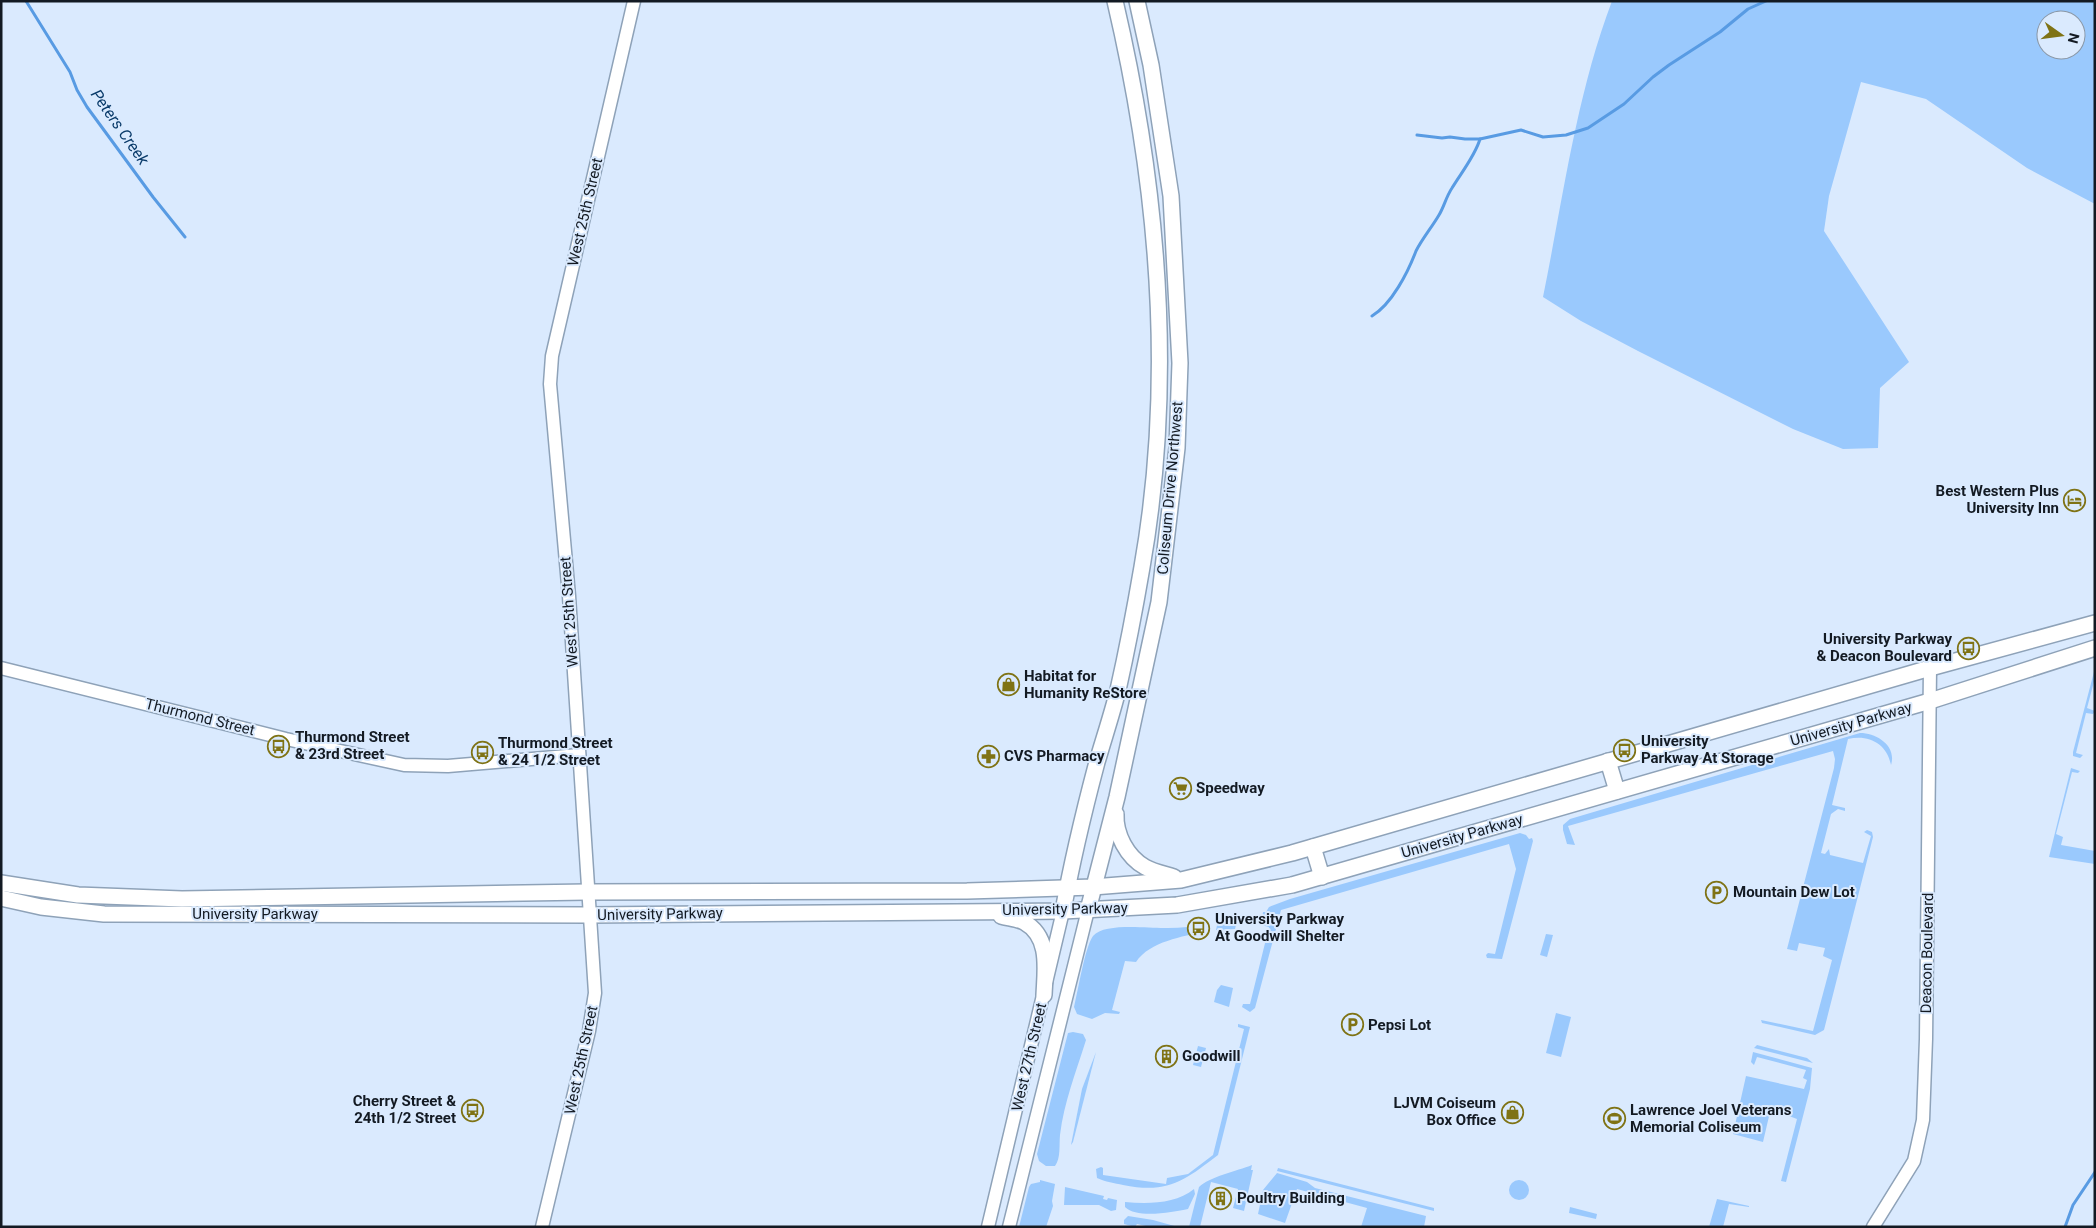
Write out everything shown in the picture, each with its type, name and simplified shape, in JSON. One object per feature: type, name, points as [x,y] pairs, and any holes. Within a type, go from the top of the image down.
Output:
[{"type":"main road","name":"Coliseum Drive Northwest","points":[[1067,887],[1118,690],[1142,567],[1156,447],[1159,363],[1157,287],[1150,198],[1131,69],[1115,1]]},
{"type":"main road","name":"Coliseum Drive Northwest","points":[[1088,910],[1116,800],[1160,602],[1177,448],[1180,363],[1171,196],[1152,65],[1136,1]]},
{"type":"main road","name":"University Parkway","points":[[1,883],[78,895],[182,899],[587,892],[967,891],[1093,887],[1180,880],[1313,847],[1930,668],[2095,623]]},
{"type":"main road","name":"University Parkway","points":[[1,898],[41,907],[104,914],[589,915],[1063,911],[1177,905],[1292,885],[1930,701],[2095,648]]},
{"type":"main road","points":[[1103,743],[1127,751]]},
{"type":"main road","points":[[1608,761],[1617,791]]},
{"type":"main road","points":[[1116,800],[1115,823],[1131,856],[1146,867],[1180,880]]},
{"type":"main road","points":[[1313,847],[1322,876]]},
{"type":"main road","name":"West 27th Street","points":[[1063,911],[1067,887]]},
{"type":"main road","points":[[983,911],[1025,922],[1041,938],[1045,957],[1044,995]]},
{"type":"street","name":"West 25th Street","points":[[542,1227],[589,1030],[595,993],[569,596],[550,380],[552,356],[634,1]]},
{"type":"street","name":"Thurmond Street","points":[[1,668],[404,766],[448,766],[579,755]]},
{"type":"street","name":"Deacon Boulevard","points":[[1873,1227],[1914,1161],[1923,1120],[1926,1039],[1930,668]]},
{"type":"street","name":"West 27th Street","points":[[1009,1227],[1088,910]]},
{"type":"street","name":"West 27th Street","points":[[988,1227],[1063,911]]},
{"type":"shaded area","points":[[1612,1],[2095,1],[2095,204],[2027,168],[1926,99],[1861,82],[1829,196],[1824,231],[1909,362],[1880,388],[1878,448],[1843,449],[1793,429],[1638,351],[1581,321],[1543,297],[1572,148],[1589,74]]},
{"type":"shaded area","points":[[2095,668],[2095,678],[2087,708],[2095,711],[2093,714],[2086,713],[2076,753],[2083,755],[2080,758],[2073,756],[2073,752]]},
{"type":"shaded area","points":[[1860,733],[1873,735],[1884,742],[1891,752],[1891,765],[1886,751],[1876,742],[1863,738],[1848,739],[1832,805],[1845,808],[1845,811],[1838,809],[1831,814],[1821,853],[1825,854],[1829,849],[1830,855],[1863,863],[1871,836],[1864,832],[1867,830],[1872,832],[1873,837],[1824,1030],[1815,1035],[1762,1023],[1761,1020],[1813,1031],[1832,960],[1823,956],[1825,948],[1799,943],[1797,951],[1787,949],[1834,768],[1835,759],[1833,751],[1568,826],[1575,845],[1567,844],[1563,825],[1570,819]]},
{"type":"shaded area","points":[[2071,768],[2080,771],[2078,773],[2072,772],[2056,834],[2063,837],[2061,845],[2095,851],[2095,864],[2049,857]]},
{"type":"shaded area","points":[[1520,833],[1526,835],[1529,839],[1532,838],[1533,841],[1502,959],[1487,958],[1486,955],[1488,953],[1495,954],[1516,869],[1509,844],[1281,910],[1255,1008],[1250,1012],[1242,1007],[1243,1004],[1250,1004],[1269,927],[1261,925],[1263,912],[1266,912],[1269,907],[1290,899]]},
{"type":"shaded area","points":[[1234,916],[1238,917],[1235,929],[1216,930],[1218,921]]},
{"type":"shaded area","points":[[1207,925],[1205,931],[1177,938],[1150,949],[1136,962],[1125,961],[1112,1010],[1120,1012],[1119,1014],[1105,1013],[1092,1019],[1077,1014],[1074,1007],[1085,959],[1093,936],[1107,929],[1129,927],[1173,928]]},
{"type":"shaded area","points":[[1546,934],[1553,935],[1547,957],[1540,955]]},
{"type":"shaded area","points":[[1221,985],[1233,988],[1229,1007],[1214,1002],[1217,990]]},
{"type":"shaded area","points":[[1556,1013],[1571,1017],[1561,1057],[1546,1053]]},
{"type":"shaded area","points":[[1238,1024],[1250,1027],[1218,1155],[1185,1178],[1164,1186],[1152,1188],[1139,1187],[1097,1178],[1096,1169],[1101,1167],[1103,1168],[1103,1175],[1166,1184],[1167,1178],[1188,1174],[1213,1155],[1244,1029],[1238,1027]]},
{"type":"shaded area","points":[[1068,1033],[1083,1034],[1086,1040],[1064,1111],[1058,1159],[1055,1166],[1046,1166],[1039,1161],[1037,1154]]},
{"type":"shaded area","points":[[1757,1045],[1807,1058],[1813,1063],[1754,1048]]},
{"type":"shaded area","points":[[1198,1046],[1206,1048],[1201,1067],[1193,1065]]},
{"type":"shaded area","points":[[1096,1052],[1073,1142],[1071,1145],[1082,1089]]},
{"type":"shaded area","points":[[1753,1052],[1812,1068],[1810,1089],[1786,1182],[1781,1181],[1797,1119],[1789,1116],[1790,1110],[1781,1108],[1779,1114],[1770,1112],[1763,1142],[1733,1134],[1746,1076],[1804,1089],[1807,1080],[1803,1078],[1806,1070],[1757,1057],[1754,1065],[1751,1062]]},
{"type":"shaded area","points":[[1252,1165],[1251,1170],[1253,1170],[1244,1211],[1233,1208],[1238,1189],[1211,1182],[1200,1227],[1189,1227],[1199,1187],[1216,1177]]},
{"type":"shaded area","points":[[1278,1168],[1434,1208],[1434,1211],[1277,1171]]},
{"type":"shaded area","points":[[1277,1173],[1307,1182],[1315,1188],[1426,1216],[1424,1227],[1361,1227],[1367,1208],[1297,1189],[1285,1223],[1258,1214],[1263,1190]]},
{"type":"shaded area","points":[[1040,1180],[1055,1184],[1053,1206],[1046,1227],[1019,1227],[1029,1187],[1031,1184],[1040,1182]]},
{"type":"shaded area","points":[[1515,1180],[1523,1180],[1529,1186],[1529,1194],[1523,1200],[1515,1200],[1509,1194],[1509,1186]]},
{"type":"shaded area","points":[[1065,1187],[1104,1196],[1103,1199],[1107,1200],[1108,1198],[1117,1200],[1116,1210],[1111,1211],[1099,1205],[1064,1205]]},
{"type":"shaded area","points":[[1194,1189],[1195,1194],[1188,1209],[1146,1214],[1131,1211],[1125,1207],[1125,1202],[1152,1203],[1179,1198]]},
{"type":"shaded area","points":[[1717,1199],[1749,1207],[1729,1204],[1723,1227],[1709,1227]]},
{"type":"shaded area","points":[[1570,1207],[1597,1214],[1596,1219],[1569,1213]]},
{"type":"shaded area","points":[[1128,1216],[1178,1227],[1150,1227],[1137,1224],[1135,1227],[1124,1224],[1124,1220]]},
{"type":"waterway","name":"Peters Creek","points":[[26,1],[70,72],[77,90],[87,107],[185,237]]},
{"type":"waterway","points":[[1417,135],[1480,139],[1521,130],[1543,137],[1566,135],[1588,128],[1624,104],[1669,65],[1720,32],[1748,9],[1766,1]]},
{"type":"waterway","points":[[1372,316],[1393,296],[1409,268],[1418,247],[1439,215],[1450,191],[1471,158],[1480,139]]},
{"type":"waterway","points":[[2065,1227],[2073,1205],[2095,1172]]},
{"type":"place","name":"Best Western Plus University Inn","points":[[2075,500]]},
{"type":"place","name":"University Parkway & Deacon Boulevard","points":[[1968,648]]},
{"type":"place","name":"Habitat for Humanity ReStore","points":[[1008,685]]},
{"type":"place","name":"Thurmond Street & 23rd Street","points":[[279,746]]},
{"type":"place","name":"University Parkway At Storage","points":[[1625,750]]},
{"type":"place","name":"Thurmond Street & 24 1/2 Street","points":[[482,752]]},
{"type":"place","name":"CVS Pharmacy","points":[[988,756]]},
{"type":"place","name":"Speedway","points":[[1180,788]]},
{"type":"place","name":"Mountain Dew Lot","points":[[1717,892]]},
{"type":"place","name":"University Parkway At Goodwill Shelter","points":[[1199,928]]},
{"type":"place","name":"Pepsi Lot","points":[[1352,1025]]},
{"type":"place","name":"Goodwill","points":[[1166,1056]]},
{"type":"place","name":"Cherry Street & 24th 1/2 Street","points":[[472,1110]]},
{"type":"place","name":"LJVM Coiseum Box Office","points":[[1512,1112]]},
{"type":"place","name":"Lawrence Joel Veterans Memorial Coliseum","points":[[1614,1119]]},
{"type":"place","name":"Poultry Building","points":[[1221,1198]]}]
